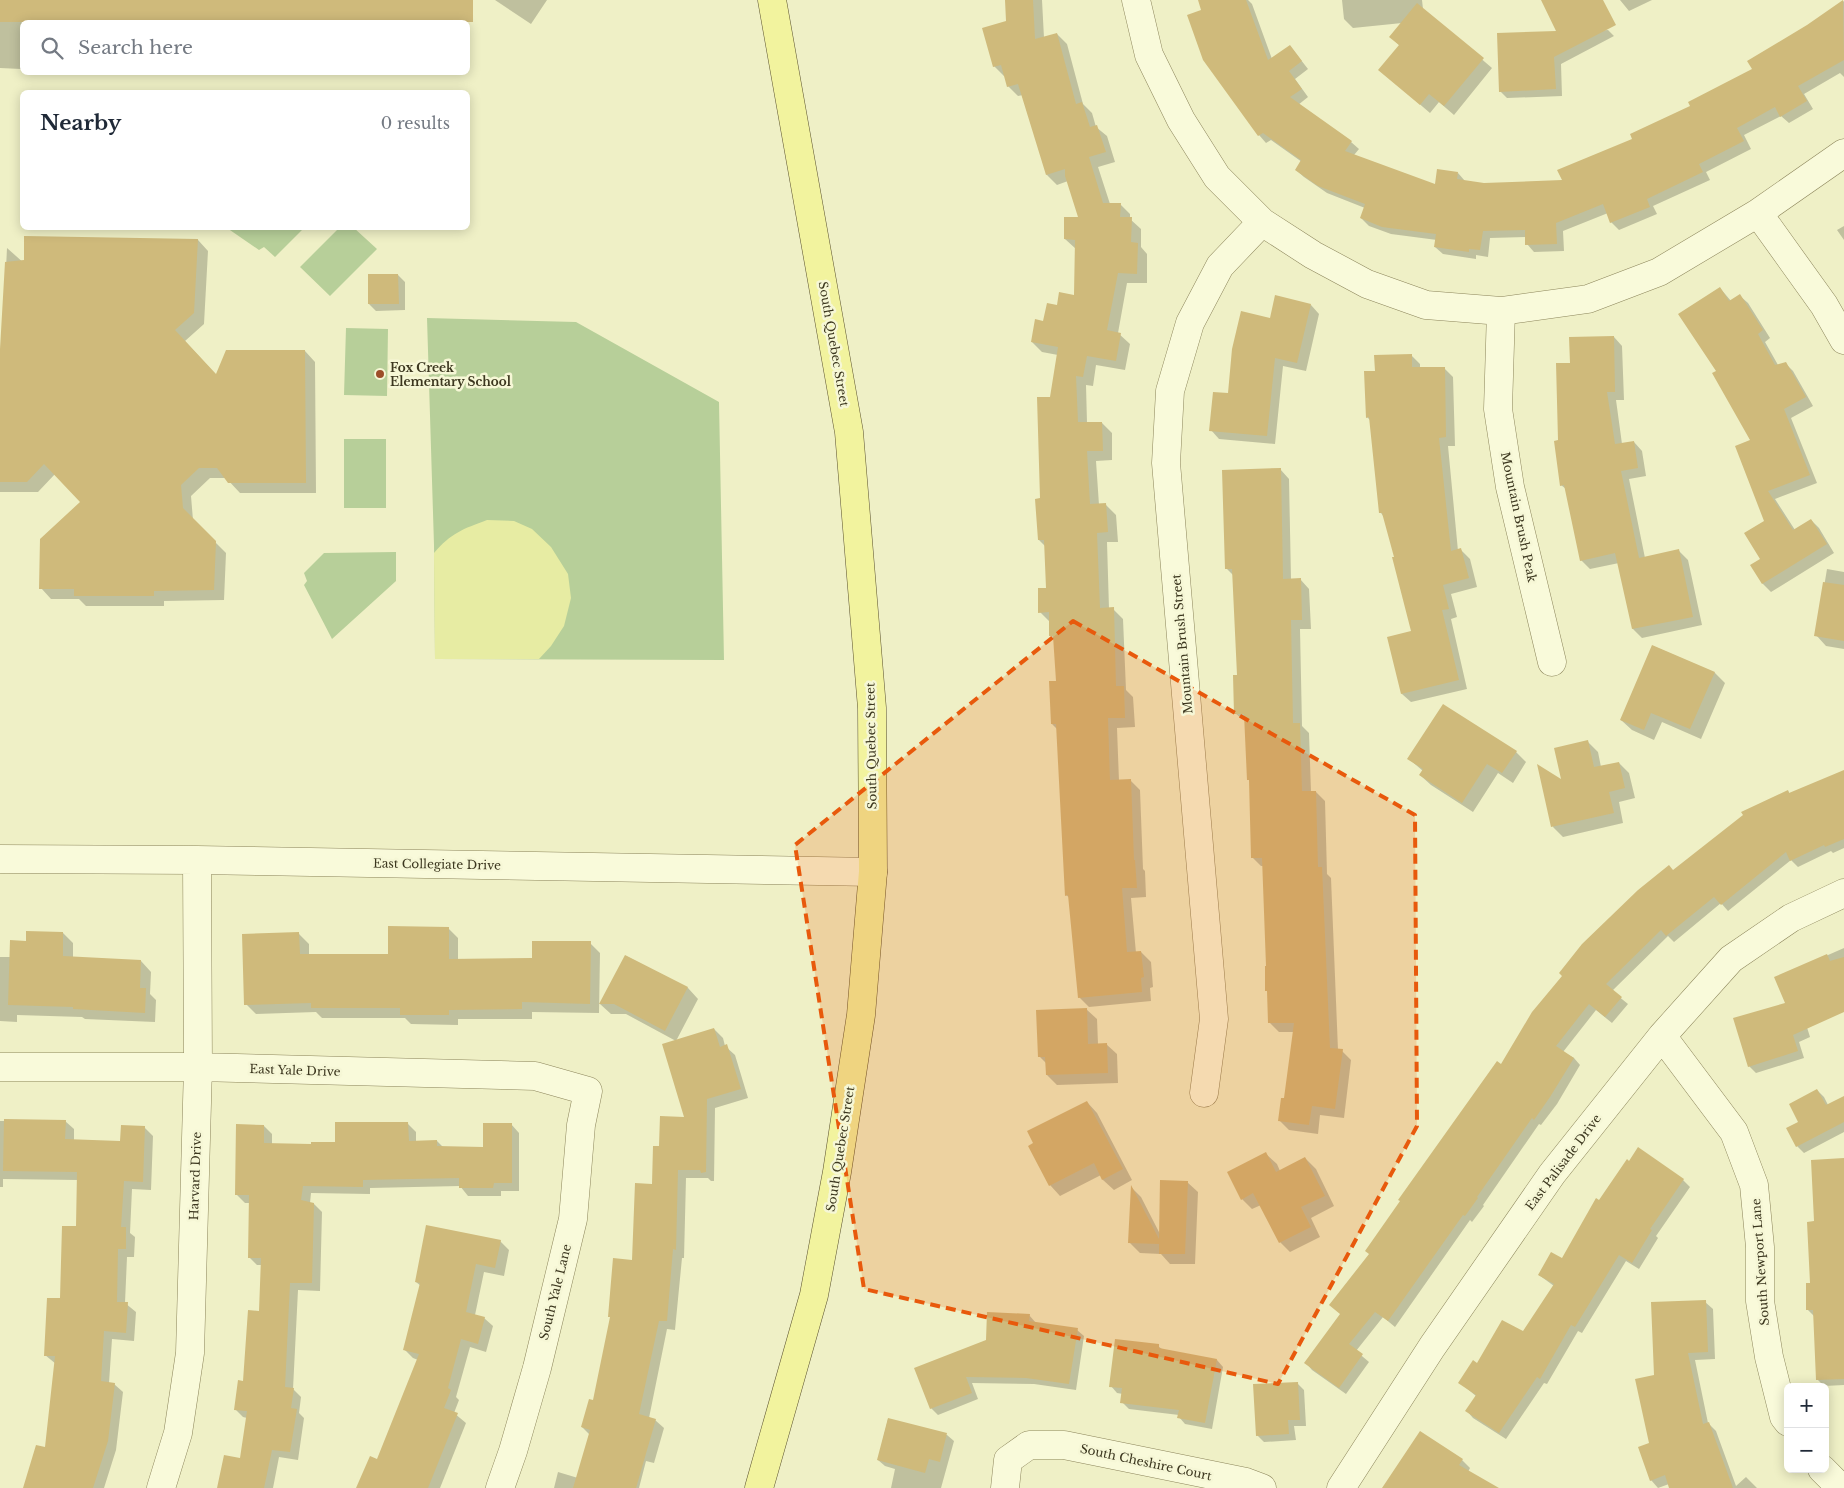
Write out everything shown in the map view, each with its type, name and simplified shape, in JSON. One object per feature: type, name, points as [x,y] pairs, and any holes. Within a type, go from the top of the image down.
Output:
[{"type":"main road","name":"South Quebec Street","points":[[759,1488],[814,1295],[836,1182],[861,1015],[873,872],[872,708],[849,432],[772,0]]},
{"type":"street","points":[[1136,0],[1149,55],[1181,120],[1217,177],[1262,222],[1313,255],[1367,284],[1426,305],[1501,311],[1588,299],[1659,272],[1758,212],[1844,152]]},
{"type":"street","points":[[1758,212],[1824,305],[1844,340]]},
{"type":"street","name":"Mountain Brush Street","points":[[1204,1093],[1214,1019],[1166,463],[1170,391],[1190,323],[1220,266],[1262,222]]},
{"type":"street","name":"Mountain Brush Peak","points":[[1501,311],[1498,409],[1510,487],[1552,662]]},
{"type":"street","name":"East Collegiate Drive","points":[[0,859],[197,860],[873,872]]},
{"type":"street","name":"Harvard Drive","points":[[161,1488],[178,1434],[190,1353],[198,1067],[197,860]]},
{"type":"street","name":"East Palisade Drive","points":[[1341,1488],[1432,1347],[1552,1174],[1662,1036],[1731,960],[1791,918],[1844,893]]},
{"type":"street","name":"South Newport Lane","points":[[1662,1036],[1734,1132],[1754,1185],[1760,1247],[1760,1301],[1769,1358],[1784,1417]]},
{"type":"street","name":"East Yale Drive","points":[[0,1067],[198,1067],[535,1076],[588,1091]]},
{"type":"street","name":"South Yale Lane","points":[[500,1488],[513,1451],[537,1368],[573,1219],[581,1125],[588,1091]]},
{"type":"street","name":"South Cheshire Court","points":[[1005,1488],[1008,1460],[1029,1445],[1064,1445],[1246,1482],[1262,1488]]},
{"type":"street","points":[[1826,1473],[1841,1488]]},
{"type":"highlighted area","points":[[1073,621],[1415,815],[1417,1126],[1278,1384],[864,1289],[795,845]]},
{"type":"shaded area","points":[[230,230],[302,230],[275,257],[264,247],[259,250]]},
{"type":"shaded area","points":[[337,230],[356,230],[377,249],[330,296],[300,267]]},
{"type":"shaded area","points":[[427,318],[576,322],[719,402],[724,660],[435,659],[434,545]]},
{"type":"shaded area","points":[[346,328],[388,329],[387,396],[344,395]]},
{"type":"shaded area","points":[[344,439],[386,439],[386,508],[344,508]]},
{"type":"shaded area","points":[[396,552],[396,581],[332,639],[304,585],[307,581],[304,573],[324,553]]},
{"type":"sand","points":[[487,520],[514,521],[532,529],[551,547],[568,574],[571,598],[564,626],[551,646],[539,659],[435,659],[434,553],[458,532]]},
{"type":"building","points":[[0,0],[473,0],[473,22],[470,22],[470,20],[20,20],[20,22],[0,22]]},
{"type":"building","points":[[1005,0],[1033,0],[1035,39],[1057,33],[1076,104],[1082,102],[1090,127],[1097,125],[1106,152],[1089,157],[1103,203],[1121,203],[1120,217],[1132,217],[1131,242],[1138,243],[1137,274],[1118,273],[1107,330],[1121,333],[1116,361],[1087,356],[1083,377],[1076,376],[1078,422],[1102,422],[1103,451],[1087,451],[1090,504],[1106,503],[1108,532],[1097,533],[1100,608],[1114,607],[1116,686],[1124,686],[1125,718],[1108,718],[1110,780],[1131,779],[1137,888],[1122,888],[1127,952],[1141,951],[1144,977],[1141,978],[1142,992],[1078,998],[1068,895],[1065,896],[1056,724],[1051,724],[1049,681],[1056,681],[1053,636],[1049,636],[1049,612],[1038,613],[1038,588],[1046,588],[1044,540],[1038,540],[1035,499],[1040,498],[1037,397],[1050,397],[1058,347],[1031,342],[1035,319],[1043,321],[1047,303],[1057,305],[1059,292],[1074,295],[1075,240],[1064,239],[1064,217],[1078,217],[1065,176],[1065,169],[1046,175],[1018,84],[1007,87],[1001,65],[993,67],[982,28],[1006,21]]},
{"type":"building","points":[[1198,0],[1246,0],[1268,60],[1290,45],[1302,61],[1289,71],[1302,89],[1290,97],[1352,141],[1345,151],[1435,184],[1437,169],[1458,172],[1457,179],[1484,183],[1562,180],[1557,170],[1632,139],[1630,134],[1690,106],[1688,102],[1752,69],[1747,61],[1807,25],[1843,0],[1844,60],[1798,86],[1807,101],[1780,117],[1775,107],[1737,128],[1744,141],[1699,164],[1703,172],[1647,199],[1650,207],[1610,223],[1603,204],[1556,223],[1557,244],[1525,245],[1525,230],[1483,231],[1480,250],[1469,249],[1469,252],[1434,247],[1436,234],[1382,227],[1360,218],[1365,204],[1318,186],[1295,170],[1301,160],[1263,133],[1258,136],[1203,60],[1187,15],[1201,10]]},
{"type":"building","points":[[1541,0],[1603,0],[1616,25],[1554,57],[1556,89],[1499,92],[1497,33],[1556,31]]},
{"type":"building","points":[[1417,3],[1484,58],[1444,106],[1429,94],[1420,105],[1378,70],[1399,45],[1389,37]]},
{"type":"building","points":[[24,236],[198,239],[194,313],[175,330],[216,374],[226,350],[305,350],[306,483],[228,483],[217,468],[199,468],[181,485],[183,508],[216,541],[214,590],[154,591],[154,596],[74,596],[74,589],[39,589],[40,539],[80,502],[44,464],[27,482],[0,482],[0,349],[5,262],[24,260]]},
{"type":"building","points":[[368,274],[398,274],[399,304],[368,304]]},
{"type":"building","points":[[1720,287],[1729,301],[1740,294],[1763,330],[1758,334],[1775,365],[1786,362],[1806,397],[1784,409],[1810,475],[1768,491],[1793,530],[1811,519],[1827,544],[1762,584],[1750,565],[1760,559],[1744,533],[1764,521],[1735,446],[1750,440],[1712,373],[1716,371],[1678,314]]},
{"type":"building","points":[[1275,295],[1311,304],[1297,363],[1275,358],[1267,436],[1209,431],[1213,392],[1228,393],[1232,349],[1241,311],[1270,318]]},
{"type":"building","points":[[1614,336],[1615,392],[1607,392],[1615,444],[1634,441],[1638,468],[1621,471],[1639,558],[1679,549],[1693,617],[1632,629],[1615,553],[1580,561],[1564,485],[1560,486],[1554,441],[1558,440],[1556,363],[1570,363],[1569,337]]},
{"type":"building","points":[[1412,354],[1412,367],[1445,367],[1446,437],[1439,438],[1451,551],[1461,548],[1469,578],[1443,585],[1449,609],[1442,610],[1459,680],[1401,694],[1387,637],[1411,631],[1392,557],[1394,557],[1382,513],[1379,513],[1369,417],[1366,418],[1364,371],[1375,371],[1374,355]]},
{"type":"building","points":[[1281,468],[1283,579],[1301,578],[1302,620],[1291,620],[1293,723],[1300,723],[1302,791],[1316,791],[1318,867],[1322,867],[1330,1048],[1343,1049],[1335,1109],[1312,1106],[1309,1125],[1278,1121],[1281,1098],[1284,1098],[1294,1023],[1268,1023],[1267,991],[1265,991],[1266,966],[1262,858],[1251,858],[1249,780],[1247,780],[1244,714],[1234,714],[1233,675],[1237,675],[1232,569],[1225,569],[1222,470]]},
{"type":"building","points":[[1823,582],[1844,585],[1844,641],[1814,636]]},
{"type":"building","points":[[1652,645],[1715,672],[1690,729],[1651,713],[1644,730],[1620,720]]},
{"type":"building","points":[[1443,704],[1517,751],[1502,773],[1487,764],[1462,803],[1419,775],[1423,769],[1407,759]]},
{"type":"building","points":[[1588,740],[1594,767],[1619,762],[1625,788],[1609,792],[1614,813],[1551,827],[1537,764],[1561,779],[1554,748]]},
{"type":"building","points":[[1844,770],[1844,839],[1825,847],[1824,845],[1790,861],[1786,852],[1721,905],[1714,897],[1666,936],[1661,930],[1606,984],[1622,997],[1605,1017],[1589,1004],[1556,1046],[1574,1058],[1550,1097],[1534,1120],[1532,1118],[1478,1198],[1465,1216],[1463,1215],[1388,1321],[1375,1312],[1349,1344],[1363,1354],[1339,1388],[1304,1363],[1340,1314],[1329,1305],[1369,1254],[1365,1251],[1400,1201],[1398,1200],[1497,1061],[1501,1064],[1532,1012],[1562,976],[1559,973],[1582,944],[1638,890],[1669,865],[1673,870],[1743,815],[1741,812],[1788,790],[1789,793]]},
{"type":"building","points":[[388,926],[449,927],[449,959],[532,958],[532,941],[591,941],[590,1004],[522,1002],[522,1009],[449,1010],[449,1015],[400,1015],[400,1008],[311,1008],[311,1003],[244,1005],[242,934],[299,932],[300,954],[388,954]]},
{"type":"building","points":[[26,931],[63,932],[63,956],[141,960],[140,988],[146,988],[145,1013],[73,1009],[73,1007],[8,1005],[10,940],[26,941]]},
{"type":"building","points":[[1827,954],[1830,961],[1844,957],[1844,1012],[1793,1035],[1798,1051],[1748,1067],[1733,1018],[1785,1003],[1774,977]]},
{"type":"building","points":[[625,955],[688,987],[665,1031],[614,1004],[599,1004]]},
{"type":"building","points":[[1087,1008],[1088,1044],[1107,1043],[1108,1073],[1046,1075],[1045,1057],[1038,1057],[1036,1010]]},
{"type":"building","points":[[714,1028],[720,1047],[727,1044],[741,1089],[707,1099],[706,1172],[701,1173],[700,1170],[678,1170],[676,1250],[673,1249],[667,1321],[659,1321],[639,1414],[656,1419],[636,1488],[573,1488],[590,1430],[581,1427],[589,1399],[593,1400],[610,1317],[608,1317],[613,1258],[632,1260],[635,1183],[652,1184],[653,1146],[659,1146],[660,1116],[684,1117],[662,1044]]},
{"type":"building","points":[[1817,1089],[1826,1105],[1844,1096],[1844,1122],[1796,1147],[1786,1128],[1798,1122],[1789,1104]]},
{"type":"building","points":[[1087,1101],[1123,1169],[1102,1180],[1094,1163],[1049,1186],[1028,1146],[1033,1143],[1027,1131]]},
{"type":"building","points":[[4,1119],[66,1120],[65,1139],[120,1141],[121,1125],[145,1126],[143,1182],[124,1181],[121,1227],[126,1227],[126,1249],[118,1249],[117,1302],[128,1302],[126,1333],[104,1331],[101,1381],[115,1383],[108,1441],[93,1488],[23,1488],[36,1445],[45,1447],[55,1356],[44,1356],[47,1298],[60,1298],[62,1226],[76,1226],[77,1172],[3,1171]]},
{"type":"building","points":[[335,1122],[408,1122],[409,1141],[437,1140],[437,1146],[483,1147],[483,1123],[512,1123],[512,1183],[494,1183],[493,1188],[459,1188],[459,1178],[363,1180],[363,1187],[303,1186],[301,1200],[314,1203],[312,1283],[290,1283],[285,1387],[294,1388],[291,1408],[297,1409],[290,1452],[272,1450],[264,1488],[217,1488],[224,1455],[240,1458],[247,1411],[234,1410],[238,1380],[243,1381],[248,1310],[259,1311],[261,1258],[248,1258],[249,1195],[235,1195],[236,1124],[264,1125],[264,1143],[311,1144],[311,1142],[335,1142]]},
{"type":"building","points":[[1638,1147],[1684,1179],[1650,1229],[1652,1230],[1632,1263],[1619,1255],[1575,1327],[1571,1325],[1540,1379],[1537,1377],[1499,1433],[1465,1411],[1476,1395],[1458,1383],[1473,1360],[1477,1363],[1502,1320],[1523,1331],[1554,1284],[1538,1275],[1551,1252],[1562,1258],[1596,1198],[1599,1200],[1627,1159],[1629,1161]]},
{"type":"building","points":[[1266,1152],[1276,1172],[1305,1157],[1325,1196],[1301,1207],[1311,1227],[1279,1243],[1253,1193],[1241,1200],[1227,1172]]},
{"type":"building","points":[[1844,1158],[1844,1379],[1816,1380],[1813,1310],[1806,1310],[1806,1283],[1810,1283],[1807,1222],[1814,1221],[1811,1160]]},
{"type":"building","points":[[1160,1180],[1188,1181],[1185,1254],[1159,1254],[1159,1244],[1128,1243],[1131,1185],[1159,1239]]},
{"type":"building","points":[[426,1225],[501,1240],[495,1268],[476,1264],[466,1312],[485,1317],[478,1344],[461,1339],[448,1388],[451,1390],[444,1408],[458,1413],[428,1488],[356,1488],[370,1456],[377,1459],[419,1354],[403,1350],[420,1283],[415,1282]]},
{"type":"building","points":[[1706,1300],[1708,1352],[1688,1353],[1703,1424],[1709,1422],[1733,1488],[1669,1488],[1665,1475],[1650,1481],[1638,1447],[1649,1443],[1635,1379],[1654,1375],[1651,1302]]},
{"type":"building","points":[[987,1312],[1030,1314],[1029,1321],[1078,1328],[1069,1384],[1026,1378],[966,1377],[972,1393],[930,1409],[914,1368],[986,1340]]},
{"type":"building","points":[[1115,1339],[1159,1344],[1159,1348],[1217,1359],[1205,1423],[1177,1418],[1179,1410],[1120,1403],[1122,1388],[1109,1387]]},
{"type":"building","points":[[1298,1382],[1300,1420],[1288,1420],[1289,1434],[1256,1436],[1253,1384]]},
{"type":"building","points":[[888,1418],[947,1433],[940,1462],[929,1459],[925,1473],[877,1460]]},
{"type":"building","points":[[1420,1431],[1463,1459],[1459,1465],[1499,1488],[1382,1488]]},
{"type":"place","name":"Fox Creek Elementary School","points":[[380,374]]}]
